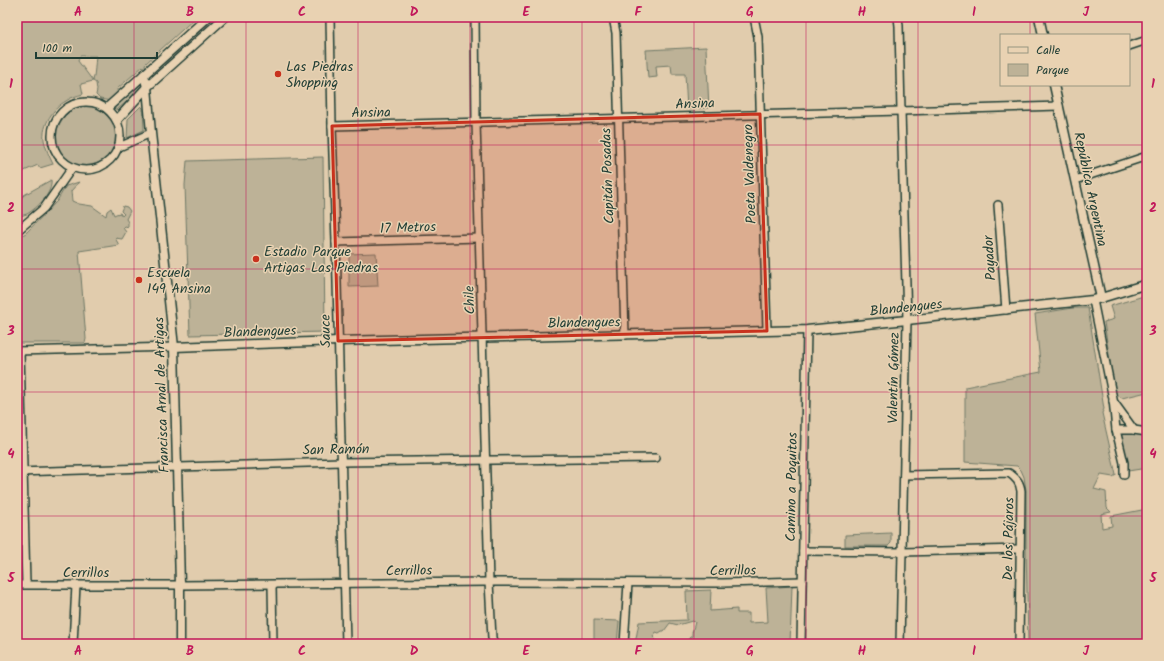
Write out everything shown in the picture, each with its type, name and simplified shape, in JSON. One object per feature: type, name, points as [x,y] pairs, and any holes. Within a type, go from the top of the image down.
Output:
[{"type":"street","points":[[107,108],[208,17]]},
{"type":"street","points":[[117,120],[147,87],[225,17]]},
{"type":"street","name":"Sauce","points":[[330,17],[346,644]]},
{"type":"street","name":"Chile","points":[[475,17],[476,122],[489,582]]},
{"type":"street","name":"Capitán Posadas","points":[[613,17],[616,34],[625,334]]},
{"type":"street","name":"Poeta Valdenegro","points":[[754,17],[758,37],[767,331]]},
{"type":"street","name":"Valentín Gómez","points":[[898,17],[907,320],[900,644]]},
{"type":"street","points":[[1039,17],[1043,34]]},
{"type":"street","points":[[1130,46],[1147,40]]},
{"type":"street","name":"Francisca Arnal de Artigas","points":[[144,75],[147,87],[174,346],[180,644]]},
{"type":"street","name":"República Argentina","points":[[1054,86],[1075,180],[1097,299],[1113,399],[1116,430],[1124,463],[1124,475]]},
{"type":"street","points":[[88,101],[98,103],[107,108],[117,120],[120,133],[119,147],[113,157],[105,164],[95,169],[84,170],[72,168],[58,156],[53,148],[51,139],[55,121],[61,112],[68,106],[78,102],[88,101]]},
{"type":"street","name":"Ansina","points":[[332,126],[1059,106]]},
{"type":"street","points":[[119,147],[151,133]]},
{"type":"street","points":[[1075,180],[1147,156]]},
{"type":"street","points":[[17,231],[44,208],[72,168]]},
{"type":"street","name":"Payador","points":[[998,205],[1006,310]]},
{"type":"street","name":"17 Metros","points":[[336,242],[480,238]]},
{"type":"street","name":"Blandengues","points":[[19,351],[483,337],[807,330],[1006,310],[1097,299],[1147,284]]},
{"type":"street","name":"Camino a Poquitos","points":[[801,644],[807,330]]},
{"type":"street","points":[[19,351],[20,472],[26,584]]},
{"type":"street","points":[[1113,399],[1134,430]]},
{"type":"street","points":[[1116,430],[1147,432]]},
{"type":"street","name":"San Ramón","points":[[20,472],[341,462],[656,458]]},
{"type":"street","name":"De los Pájaros","points":[[904,475],[1009,473],[1015,477],[1020,485],[1021,491],[1019,644]]},
{"type":"street","points":[[803,551],[902,552],[1020,549]]},
{"type":"street","name":"Cerrillos","points":[[17,585],[180,586],[489,582],[628,583],[802,581]]},
{"type":"street","points":[[489,582],[492,638],[494,644]]},
{"type":"street","points":[[624,644],[628,583]]},
{"type":"street","points":[[74,644],[76,585]]},
{"type":"street","points":[[272,585],[273,644]]},
{"type":"highlighted area","points":[[760,114],[767,331],[338,341],[332,126]]},
{"type":"green space","points":[[17,17],[196,17],[145,64],[146,69],[144,71],[143,66],[117,89],[118,95],[111,101],[100,99],[96,95],[96,83],[93,81],[81,84],[83,94],[70,98],[61,104],[53,112],[47,123],[44,140],[53,164],[40,168],[38,165],[17,174]],"holes":[[[80,56],[96,56],[93,81],[78,61]]]},
{"type":"green space","points":[[212,17],[221,17],[153,78],[152,72]]},
{"type":"green space","points":[[706,47],[709,108],[687,109],[685,74],[672,74],[671,65],[656,66],[657,77],[648,78],[646,50]]},
{"type":"green space","points":[[142,83],[143,87],[117,110],[114,108]]},
{"type":"green space","points":[[85,105],[96,105],[110,119],[115,125],[117,137],[111,154],[104,160],[86,166],[77,165],[66,160],[57,148],[55,139],[60,123],[65,116],[72,110]]},
{"type":"green space","points":[[141,106],[143,108],[144,130],[127,138],[128,119]]},
{"type":"green space","name":"Estadio Parque Artigas Las Piedras","points":[[323,157],[325,332],[190,335],[185,185],[187,161]]},
{"type":"green space","points":[[51,180],[50,190],[44,200],[27,214],[17,217],[17,203],[24,195]]},
{"type":"green space","points":[[79,182],[71,191],[72,201],[79,204],[92,206],[106,216],[107,211],[111,208],[114,215],[120,213],[122,216],[124,214],[121,211],[123,206],[127,207],[130,211],[126,219],[128,222],[128,227],[125,226],[123,228],[126,232],[122,239],[115,238],[119,245],[79,251],[86,339],[85,343],[17,343],[17,238],[26,233],[57,201],[66,186]]},
{"type":"green space","points":[[376,253],[378,286],[349,287],[349,254]]},
{"type":"green space","points":[[1147,295],[1147,392],[1122,398],[1115,394],[1104,322],[1114,319],[1110,306]]},
{"type":"green space","points":[[1073,308],[1088,308],[1104,409],[1102,413],[1116,475],[1113,477],[1101,475],[1094,489],[1106,492],[1107,508],[1111,512],[1101,514],[1102,528],[1112,526],[1111,516],[1147,509],[1147,637],[1145,644],[1028,644],[1026,490],[1024,477],[1021,470],[1017,466],[965,462],[965,387],[1041,372],[1035,314]]},
{"type":"green space","points":[[1129,432],[1147,436],[1147,468],[1128,471],[1120,434]]},
{"type":"green space","points":[[891,533],[891,543],[888,546],[845,546],[845,535]]},
{"type":"green space","points":[[792,586],[790,644],[688,644],[689,638],[692,636],[695,622],[692,621],[678,625],[670,623],[664,631],[659,633],[656,632],[653,637],[658,644],[635,644],[639,622],[687,620],[686,591],[711,590],[710,611],[737,609],[737,613],[749,613],[749,623],[768,622],[766,588]]},
{"type":"green space","points":[[594,620],[619,621],[617,644],[594,644]]},
{"type":"place","name":"Las Piedras Shopping","points":[[278,74]]},
{"type":"place","name":"Estadio Parque Artigas Las Piedras","points":[[256,259]]},
{"type":"place","name":"Escuela 149 Ansina","points":[[139,280]]}]
